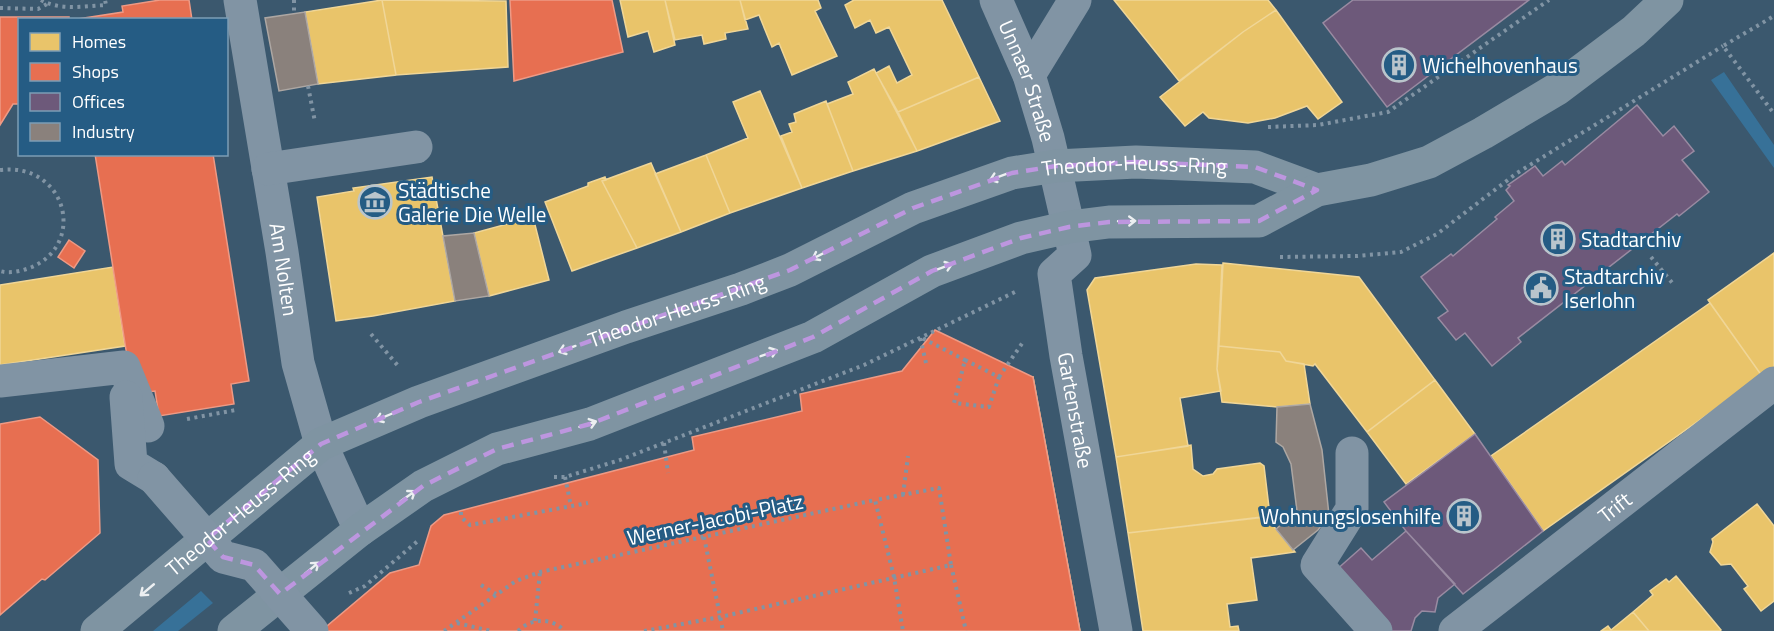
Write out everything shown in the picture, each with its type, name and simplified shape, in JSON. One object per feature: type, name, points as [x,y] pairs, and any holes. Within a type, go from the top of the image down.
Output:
[{"type":"main road","points":[[234,631],[360,530],[423,486],[497,449],[590,424],[813,337],[932,271],[1021,238],[1066,212],[1109,222],[1259,221],[1317,190],[1371,180],[1429,162],[1557,88],[1634,31],[1667,0]]},
{"type":"main road","name":"Theodor-Heuss-Ring","points":[[97,631],[321,444],[419,402],[790,270],[913,208],[1012,172],[1056,166],[1136,162],[1256,167],[1317,190]]},
{"type":"street","name":"Am Nolten","points":[[240,0],[298,363],[321,444],[360,530]]},
{"type":"street","name":"Unnaer Straße","points":[[996,0],[1029,75],[1056,166],[1066,212]]},
{"type":"street","points":[[1029,75],[1075,0]]},
{"type":"street","points":[[268,169],[416,147]]},
{"type":"street","name":"Gartenstraße","points":[[1066,212],[1075,255],[1054,274],[1066,356],[1116,631]]},
{"type":"street","points":[[0,381],[122,358]]},
{"type":"street","points":[[122,358],[148,426]]},
{"type":"street","points":[[122,358],[131,464],[154,478],[223,557],[254,565],[312,631]]},
{"type":"street","name":"Trift","points":[[1455,631],[1774,383]]},
{"type":"street","points":[[1352,453],[1352,509],[1317,565],[1376,631]]},
{"type":"path","points":[[41,0],[73,7],[106,5],[105,0]]},
{"type":"path","points":[[294,0],[294,14]]},
{"type":"path","points":[[1263,128],[1318,125],[1388,112],[1549,0]]},
{"type":"path","points":[[0,8],[38,9],[47,3]]},
{"type":"path","points":[[1772,111],[1722,46],[1774,16]]},
{"type":"path","points":[[0,171],[15,168],[35,174],[51,186],[62,205],[63,226],[57,246],[43,262],[23,271],[0,271]]},
{"type":"path","points":[[1651,257],[1674,285]]},
{"type":"path","points":[[371,334],[396,362]]},
{"type":"path","points":[[926,363],[920,337],[999,377],[989,407],[954,403],[965,360]]},
{"type":"path","points":[[193,418],[236,410]]},
{"type":"path","points":[[664,443],[668,473]]},
{"type":"path","points":[[903,495],[908,456]]},
{"type":"path","points":[[565,477],[571,506]]},
{"type":"path","name":"Werner-Jacobi-Platz","points":[[444,631],[516,581],[540,572],[939,488],[951,565]]},
{"type":"path","points":[[875,500],[894,578],[903,631]]},
{"type":"path","points":[[461,503],[461,517],[470,525],[588,503]]},
{"type":"path","points":[[704,537],[723,631]]},
{"type":"path","points":[[365,586],[401,557]]},
{"type":"path","points":[[644,631],[720,617],[951,565],[966,631]]},
{"type":"path","points":[[535,621],[540,572]]},
{"type":"path","points":[[480,585],[496,594]]},
{"type":"path","points":[[518,631],[535,621],[547,621],[559,625],[565,631]]},
{"type":"path","points":[[456,622],[491,631]]},
{"type":"highlighted area","points":[[1136,162],[1255,167],[1317,190],[1259,221],[1109,222],[1069,227],[1021,238],[932,271],[813,337],[590,424],[497,449],[423,486],[280,594],[254,565],[223,557],[207,539],[321,444],[419,402],[790,270],[913,208],[1012,173],[1056,166]]},
{"type":"shaded area","points":[[1724,72],[1774,145],[1774,168],[1711,80]]},
{"type":"shaded area","points":[[201,591],[213,603],[178,631],[153,631]]},
{"type":"building: Homes","points":[[382,0],[396,75],[318,84],[305,12]]},
{"type":"building: Homes","points":[[382,0],[506,1],[508,67],[396,75]]},
{"type":"building: Homes","points":[[620,0],[665,0],[675,45],[654,52],[648,31],[628,37]]},
{"type":"building: Homes","points":[[665,0],[740,0],[748,29],[725,33],[726,39],[704,44],[702,35],[675,40]]},
{"type":"building: Homes","points":[[740,0],[818,0],[821,8],[815,11],[837,56],[792,75],[779,43],[772,47],[759,15],[745,20]]},
{"type":"building: Homes","points":[[854,0],[942,0],[979,77],[898,112],[876,73],[889,66],[897,83],[912,75],[889,27],[876,33],[870,20],[855,28],[845,5]]},
{"type":"building: Homes","points":[[1114,0],[1268,0],[1276,10],[1179,81]]},
{"type":"building: Homes","points":[[1276,10],[1342,102],[1318,119],[1307,106],[1275,118],[1248,123],[1209,118],[1203,112],[1185,126],[1160,97],[1243,32]]},
{"type":"building: Homes","points":[[874,69],[917,151],[853,171],[827,104],[853,94],[848,82]]},
{"type":"building: Homes","points":[[979,77],[1000,121],[917,151],[898,112]]},
{"type":"building: Homes","points":[[760,91],[802,188],[730,213],[706,155],[748,138],[733,102]]},
{"type":"building: Homes","points":[[826,101],[853,171],[802,188],[781,136],[792,132],[789,124],[796,122],[794,114]]},
{"type":"building: Homes","points":[[706,155],[730,213],[681,232],[655,174]]},
{"type":"building: Homes","points":[[651,163],[681,232],[637,248],[602,181]]},
{"type":"building: Homes","points":[[432,177],[455,301],[336,321],[317,197],[354,191],[353,188]]},
{"type":"building: Homes","points":[[605,177],[606,180],[602,181],[637,248],[572,271],[545,202]]},
{"type":"building: Homes","points":[[533,217],[549,280],[489,296],[474,233]]},
{"type":"building: Homes","points":[[1774,253],[1774,367],[1762,376],[1708,300]]},
{"type":"building: Homes","points":[[1223,263],[1359,277],[1435,380],[1367,432],[1315,364],[1313,366],[1286,361],[1280,352],[1219,346]]},
{"type":"building: Homes","points":[[1196,264],[1222,265],[1217,369],[1221,391],[1180,398],[1188,446],[1116,457],[1087,290],[1095,278]]},
{"type":"building: Homes","points":[[113,267],[125,346],[0,365],[0,285]]},
{"type":"building: Homes","points":[[1710,303],[1762,376],[1543,531],[1491,456]]},
{"type":"building: Homes","points":[[1219,346],[1280,352],[1286,361],[1304,364],[1310,404],[1277,407],[1222,402],[1217,369]]},
{"type":"building: Homes","points":[[1033,377],[1080,631],[1009,631],[967,444],[959,397]]},
{"type":"building: Homes","points":[[1435,380],[1475,434],[1406,484],[1367,432]]},
{"type":"building: Homes","points":[[1191,445],[1193,469],[1203,476],[1213,474],[1217,469],[1260,463],[1264,466],[1270,516],[1128,533],[1116,457]]},
{"type":"building: Homes","points":[[1757,504],[1774,526],[1774,601],[1761,611],[1744,589],[1748,586],[1731,564],[1721,565],[1710,552],[1712,539]]},
{"type":"building: Homes","points":[[1266,517],[1295,552],[1251,558],[1257,600],[1227,604],[1230,627],[1238,626],[1239,631],[1143,631],[1128,533]]},
{"type":"building: Homes","points":[[1676,576],[1720,631],[1649,631],[1633,612],[1653,595],[1650,591],[1666,579],[1669,582]]},
{"type":"building: Homes","points":[[1633,612],[1649,631],[1601,631],[1608,626],[1611,630]]},
{"type":"building: Shops","points":[[160,0],[189,0],[192,18],[84,18],[123,12],[122,6]]},
{"type":"building: Shops","points":[[510,0],[612,0],[623,52],[514,81]]},
{"type":"building: Shops","points":[[0,17],[69,17],[18,18],[18,104],[13,104],[0,125]]},
{"type":"building: Shops","points":[[95,156],[213,156],[249,381],[231,384],[234,404],[159,416],[155,391],[133,394]]},
{"type":"building: Shops","points":[[69,240],[85,251],[74,268],[58,257]]},
{"type":"building: Shops","points":[[935,330],[1033,377],[1080,631],[321,631],[390,573],[419,565],[431,526],[444,515],[694,450],[692,437],[802,411],[800,394],[902,371]]},
{"type":"building: Shops","points":[[40,417],[98,460],[100,533],[0,615],[0,424]]},
{"type":"building: Offices","name":"Wichelhovenhaus","points":[[1353,0],[1529,0],[1387,107],[1323,23]]},
{"type":"building: Offices","name":"Stadtarchiv","points":[[1637,105],[1663,136],[1674,126],[1694,151],[1682,160],[1709,192],[1679,216],[1677,214],[1518,338],[1521,342],[1492,366],[1465,333],[1456,340],[1438,318],[1448,311],[1421,277],[1451,254],[1453,256],[1497,219],[1495,217],[1514,201],[1506,190],[1510,186],[1508,185],[1535,166],[1543,176],[1562,161],[1565,165]]},
{"type":"building: Offices","name":"Wohnungslosenhilfe","points":[[1475,434],[1543,531],[1463,594],[1406,531],[1384,502]]},
{"type":"building: Offices","points":[[1406,531],[1455,584],[1438,598],[1435,612],[1422,611],[1415,618],[1411,631],[1386,631],[1335,571],[1361,548],[1372,560]]},
{"type":"building: Industry","points":[[305,12],[318,84],[279,91],[265,18]]},
{"type":"building: Industry","points":[[474,233],[489,296],[455,301],[443,236]]},
{"type":"building: Industry","points":[[1310,404],[1322,450],[1329,515],[1318,530],[1293,550],[1276,529],[1297,511],[1291,464],[1283,447],[1276,442],[1277,407]]},
{"type":"place","name":"Wichelhovenhaus","points":[[1399,65]]},
{"type":"place","name":"Städtische Galerie Die Welle","points":[[375,202]]},
{"type":"place","name":"Stadtarchiv","points":[[1558,239]]},
{"type":"place","name":"Stadtarchiv Iserlohn","points":[[1541,288]]},
{"type":"place","name":"Wohnungslosenhilfe","points":[[1464,516]]}]
